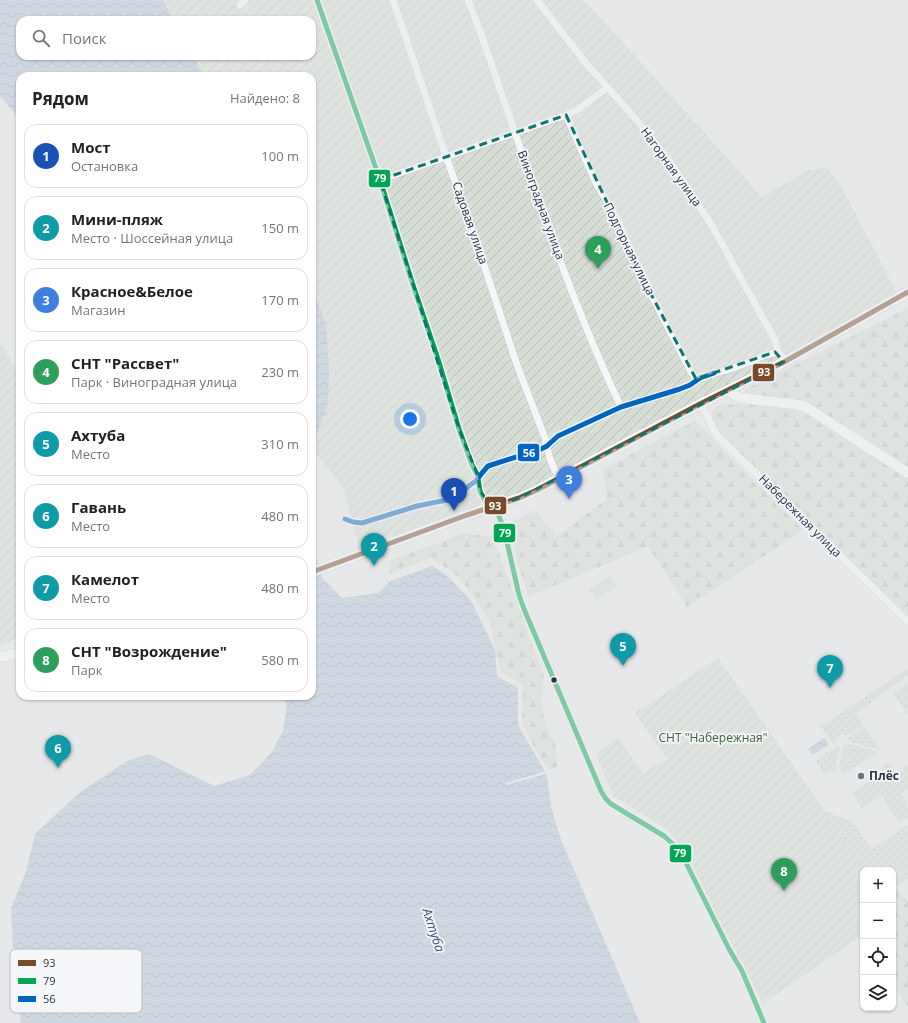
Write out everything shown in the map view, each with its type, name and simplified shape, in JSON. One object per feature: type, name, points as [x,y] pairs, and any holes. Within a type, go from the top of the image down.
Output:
[{"type":"street","points":[[317,0],[380,180],[459,429],[472,465],[478,476],[480,491],[485,501],[498,514],[504,529],[519,595],[524,609],[601,791],[610,804],[664,836],[675,846],[683,857],[729,950],[742,971],[764,1023]]},
{"type":"street","name":"Садовая улица","points":[[393,0],[517,364],[544,434],[550,459],[559,478]]},
{"type":"street","name":"Виноградная улица","points":[[468,0],[516,133],[551,237],[602,366],[621,407]]},
{"type":"street","name":"Нагорная улица","points":[[537,0],[585,62],[608,87],[670,162],[709,221],[775,340],[778,352],[784,362]]},
{"type":"street","points":[[380,180],[566,115],[579,109],[608,87]]},
{"type":"street","name":"Подгорная улица","points":[[566,115],[596,183],[619,222],[644,281],[691,372],[697,380]]},
{"type":"street","points":[[316,571],[468,515],[492,508],[537,490],[700,404],[784,362],[908,292]]},
{"type":"street","points":[[345,519],[362,523],[417,506],[452,499],[461,494],[476,481],[488,466],[547,446],[558,436],[621,407],[680,389],[690,385],[704,376],[739,366],[764,355],[778,352]]},
{"type":"street","points":[[730,390],[734,395],[741,398],[804,406],[908,473]]},
{"type":"street","name":"Набережная улица","points":[[700,404],[717,435],[908,622]]},
{"type":"street","points":[[0,657],[16,654]]},
{"type":"highlighted area","points":[[566,115],[644,281],[696,379],[775,352],[784,362],[519,498],[492,507],[480,491],[478,476],[459,429],[380,180]]},
{"type":"green space","points":[[161,0],[583,0],[601,18],[762,197],[809,170],[828,168],[842,188],[898,295],[777,362],[520,495],[447,520],[359,547],[343,487],[316,454],[316,438],[328,404],[316,317],[316,72],[201,72],[194,60],[316,60],[316,16],[170,16]]},
{"type":"green space","points":[[908,308],[908,467],[810,404],[748,396],[744,390]]},
{"type":"green space","points":[[0,342],[16,368],[16,639],[0,645]]},
{"type":"green space","points":[[727,404],[782,406],[801,409],[908,478],[908,618],[721,434],[714,425],[712,412],[717,406]]},
{"type":"green space","points":[[695,421],[803,530],[687,607],[648,546],[528,597],[516,557],[510,523],[536,510],[556,537],[607,499],[603,469]]},
{"type":"green space","points":[[465,533],[493,537],[544,677],[541,700],[545,723],[556,747],[557,768],[549,770],[541,760],[522,722],[523,684],[501,673],[489,619],[459,577],[431,558],[389,574],[391,560]]},
{"type":"green space","points":[[610,575],[617,586],[596,600],[589,590]]},
{"type":"green space","name":"СНТ \"Набережная\"","points":[[718,658],[864,867],[860,867],[860,937],[763,1003],[712,906],[698,876],[682,848],[668,830],[613,796],[596,754],[618,738],[643,773],[667,759],[635,713]]},
{"type":"green space","points":[[908,668],[908,675],[856,713],[863,725],[846,736],[843,733],[835,739],[837,742],[833,745],[821,727]]},
{"type":"green space","points":[[908,683],[908,715],[894,694]]},
{"type":"green space","points":[[864,727],[881,750],[851,742],[848,738]]},
{"type":"green space","points":[[847,743],[877,752],[844,774],[839,766],[843,747]]},
{"type":"green space","points":[[838,745],[840,746],[835,769],[825,775],[815,761]]},
{"type":"green space","points":[[889,762],[896,773],[908,765],[908,789],[901,794],[908,805],[908,817],[899,823],[881,796],[862,808],[852,793],[885,770],[883,766]]},
{"type":"green space","points":[[825,811],[852,821],[872,849],[908,825],[908,879],[896,887],[896,867],[864,867]]},
{"type":"green space","points":[[896,887],[908,902],[908,1007],[896,989]]},
{"type":"water","points":[[0,0],[163,0],[171,16],[16,16],[16,60],[195,60],[201,72],[16,72],[16,114],[0,96]]},
{"type":"water","points":[[316,297],[326,326],[329,372],[328,404],[316,438]]},
{"type":"water","name":"Ахтуба","points":[[316,559],[323,579],[342,598],[378,593],[390,581],[432,566],[445,574],[470,599],[495,650],[497,676],[518,688],[518,725],[547,775],[551,807],[561,840],[640,1023],[21,1023],[20,1013],[142,1013],[142,949],[13,949],[11,908],[26,872],[35,834],[79,793],[127,761],[149,754],[214,786],[250,775],[272,752],[283,731],[287,705],[284,700],[316,700]]},
{"type":"water","points":[[824,738],[829,744],[813,755],[808,749]]},
{"type":"pier","points":[[547,771],[549,773],[506,785],[505,783]]},
{"type":"transit line","name":"79","points":[[317,0],[380,180],[459,429],[472,465],[478,476],[480,491],[485,501],[498,514],[504,529],[519,595],[524,609],[601,791],[611,804],[664,836],[675,846],[683,857],[729,949],[742,971],[764,1023]]},
{"type":"transit line","name":"93","points":[[316,571],[467,515],[519,498],[537,490],[700,404],[784,362],[908,292]]},
{"type":"transit line","name":"56","points":[[345,519],[362,523],[417,506],[452,499],[476,481],[488,466],[541,449],[547,446],[558,436],[621,407],[680,389],[690,385],[700,378],[714,373]]},
{"type":"place","name":"СНТ \"Рассвет\"","points":[[598,269]]},
{"type":"place","name":"Красное&Белое","points":[[569,499]]},
{"type":"place","name":"Мост","points":[[454,511]]},
{"type":"place","name":"Мини-пляж","points":[[374,566]]},
{"type":"place","name":"Ахтуба","points":[[623,666]]},
{"type":"place","name":"Камелот","points":[[830,688]]},
{"type":"place","name":"Гавань","points":[[58,768]]},
{"type":"place","name":"Плёс","points":[[861,776]]},
{"type":"place","name":"СНТ \"Возрождение\"","points":[[784,891]]}]
